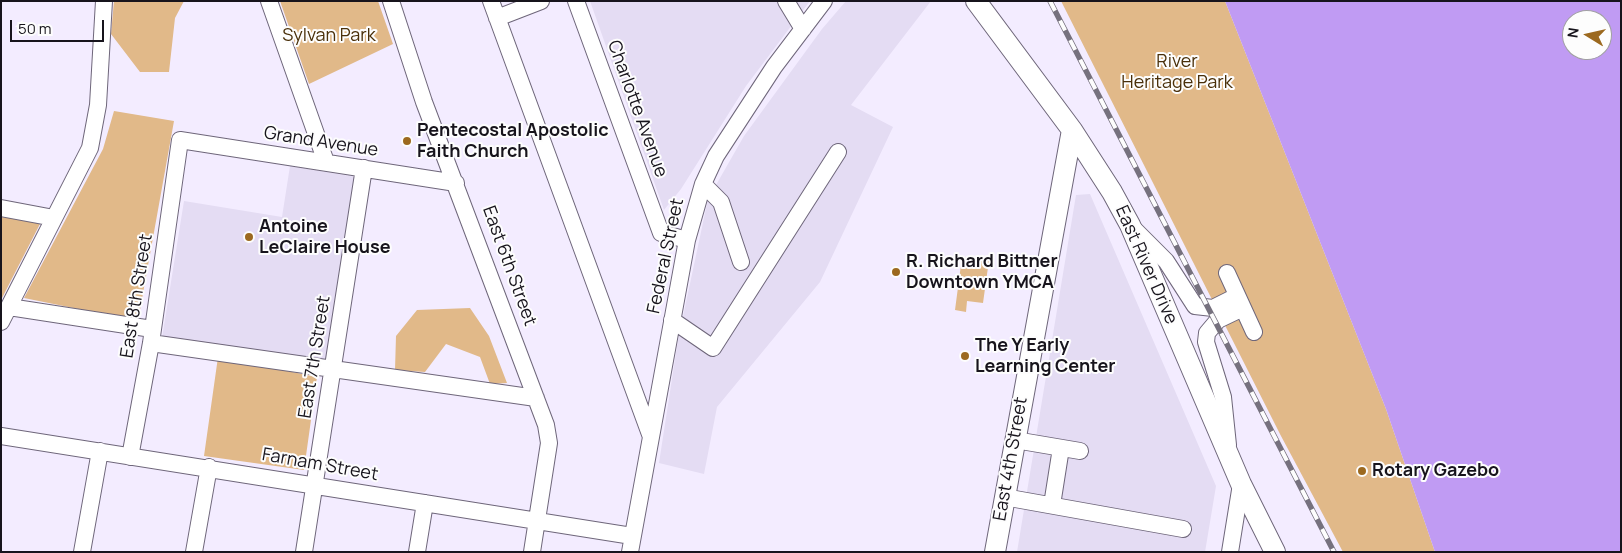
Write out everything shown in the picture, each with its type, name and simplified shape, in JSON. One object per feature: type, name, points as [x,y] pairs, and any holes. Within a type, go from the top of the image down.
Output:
[{"type":"main road","name":"East River Drive","points":[[976,1],[1072,130],[1107,183],[1130,226],[1228,455],[1275,552]]},
{"type":"main road","name":"East 4th Street","points":[[995,552],[1072,130]]},
{"type":"street","points":[[104,1],[98,105],[90,148],[4,316],[152,336],[333,371],[536,398]]},
{"type":"street","points":[[269,1],[326,162]]},
{"type":"street","name":"East 6th Street","points":[[391,1],[424,102],[536,398],[549,443],[532,552]]},
{"type":"street","points":[[491,1],[652,439]]},
{"type":"street","points":[[497,18],[541,1]]},
{"type":"street","name":"Charlotte Avenue","points":[[576,1],[661,233],[687,240]]},
{"type":"street","points":[[786,1],[803,29]]},
{"type":"street","name":"Federal Street","points":[[631,544],[652,439],[687,240],[703,184],[716,156],[774,67],[824,1]]},
{"type":"street","name":"Grand Avenue","points":[[180,140],[456,183]]},
{"type":"street","name":"East 8th Street","points":[[130,457],[152,336],[180,140]]},
{"type":"street","points":[[672,320],[713,348],[838,152]]},
{"type":"street","name":"East 7th Street","points":[[304,552],[364,168]]},
{"type":"street","points":[[703,184],[721,202],[741,262]]},
{"type":"street","points":[[1,208],[54,218]]},
{"type":"street","points":[[1130,226],[1166,261],[1195,306],[1213,308],[1240,302]]},
{"type":"street","points":[[1227,273],[1254,332]]},
{"type":"street","points":[[1228,455],[1223,397],[1206,342],[1207,333],[1218,320],[1240,302]]},
{"type":"street","name":"Farnam Street","points":[[1,436],[130,457],[209,467],[425,504],[538,520],[631,544]]},
{"type":"street","points":[[1015,440],[1080,451]]},
{"type":"street","points":[[1052,506],[1061,448]]},
{"type":"street","points":[[82,552],[100,451]]},
{"type":"street","points":[[194,552],[209,467]]},
{"type":"street","points":[[1230,552],[1241,484]]},
{"type":"street","points":[[1004,497],[1183,529]]},
{"type":"street","points":[[417,552],[425,504]]},
{"type":"shaded area","points":[[590,1],[810,1],[746,86],[681,189],[664,210]]},
{"type":"shaded area","points":[[846,1],[931,1],[851,105],[893,127],[820,282],[717,407],[704,474],[659,463],[678,340],[708,199],[744,136],[822,29]]},
{"type":"shaded area","points":[[1225,1],[1621,1],[1621,552],[1435,552],[1386,409]]},
{"type":"shaded area","points":[[290,166],[356,177],[326,365],[162,338],[184,201],[282,217]]},
{"type":"shaded area","points":[[1090,194],[1216,486],[1205,552],[1017,552],[1076,195]]},
{"type":"green space","points":[[114,1],[184,1],[175,18],[169,72],[140,72],[111,34]]},
{"type":"green space","name":"Sylvan Park","points":[[280,1],[378,1],[393,44],[309,84]]},
{"type":"green space","name":"River Heritage Park","points":[[1061,1],[1225,1],[1386,409],[1435,552],[1343,552],[1281,436]]},
{"type":"green space","points":[[114,111],[174,121],[138,321],[24,298],[103,149]]},
{"type":"green space","points":[[1,217],[41,222],[1,300]]},
{"type":"green space","points":[[962,257],[989,260],[983,303],[967,301],[966,312],[955,310]]},
{"type":"green space","points":[[470,308],[489,336],[507,383],[490,384],[480,357],[446,344],[425,372],[395,370],[396,336],[417,310]]},
{"type":"green space","points":[[218,357],[317,377],[304,470],[204,456]]},
{"type":"railway","points":[[1050,1],[1334,552]]},
{"type":"place","name":"Pentecostal Apostolic Faith Church","points":[[407,141]]},
{"type":"place","name":"Antoine LeClaire House","points":[[249,237]]},
{"type":"place","name":"R. Richard Bittner Downtown YMCA","points":[[896,272]]},
{"type":"place","name":"The Y Early Learning Center","points":[[965,356]]},
{"type":"place","name":"Rotary Gazebo","points":[[1362,471]]}]
